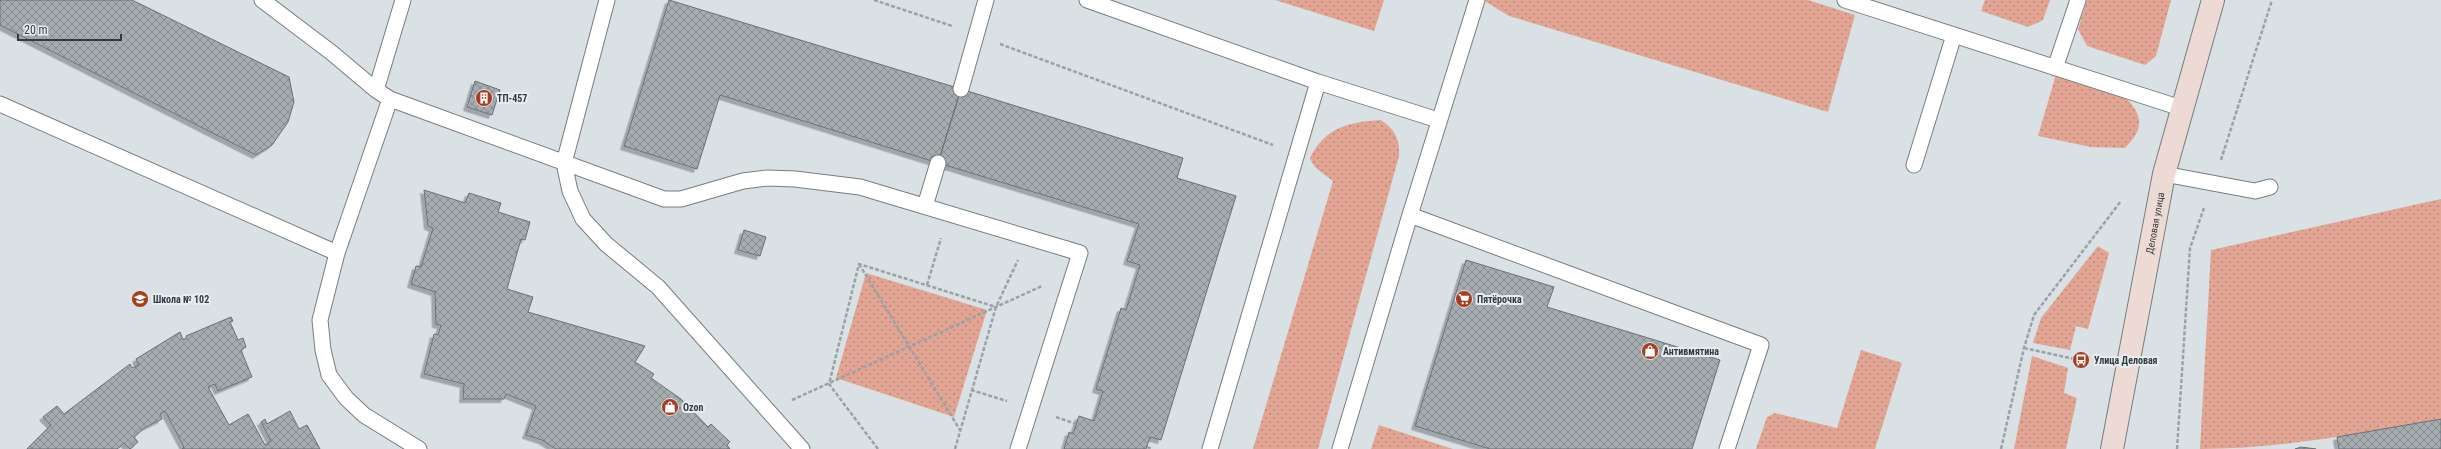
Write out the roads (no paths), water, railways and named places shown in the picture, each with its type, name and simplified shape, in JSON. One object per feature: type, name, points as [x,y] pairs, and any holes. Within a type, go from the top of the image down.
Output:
[{"type":"street","name":"Деловая улица","points":[[2112,449],[2164,174],[2181,108],[2213,0]]},
{"type":"lane","points":[[262,0],[332,53],[376,90],[390,99],[664,199],[681,199],[743,181],[788,178],[860,187],[1080,253],[1018,449]]},
{"type":"lane","points":[[376,90],[403,0]]},
{"type":"lane","points":[[607,0],[564,163],[570,191],[583,219],[606,244],[658,287],[802,449]]},
{"type":"lane","points":[[961,89],[986,0]]},
{"type":"lane","points":[[1087,0],[1318,82],[1438,120]]},
{"type":"lane","points":[[1340,449],[1438,120],[1477,0]]},
{"type":"lane","points":[[1846,0],[2181,108]]},
{"type":"lane","points":[[2056,68],[2078,0]]},
{"type":"lane","points":[[1914,165],[1954,35]]},
{"type":"lane","points":[[1210,449],[1318,82]]},
{"type":"lane","points":[[390,99],[337,253],[320,320],[323,350],[329,375],[346,398],[364,415],[419,449]]},
{"type":"lane","points":[[0,104],[337,253]]},
{"type":"lane","points":[[925,206],[938,163]]},
{"type":"lane","points":[[2164,174],[2254,191],[2270,187]]},
{"type":"lane","points":[[1410,215],[1761,345],[1727,449]]},
{"type":"place","name":"ТП-457","points":[[484,98]]},
{"type":"place","name":"Школа № 102","points":[[140,299]]},
{"type":"place","name":"Пятёрочка","points":[[1464,299]]},
{"type":"place","name":"Антивмятина","points":[[1650,351]]},
{"type":"place","name":"Улица Деловая","points":[[2081,360]]},
{"type":"place","name":"Ozon","points":[[670,407]]}]
